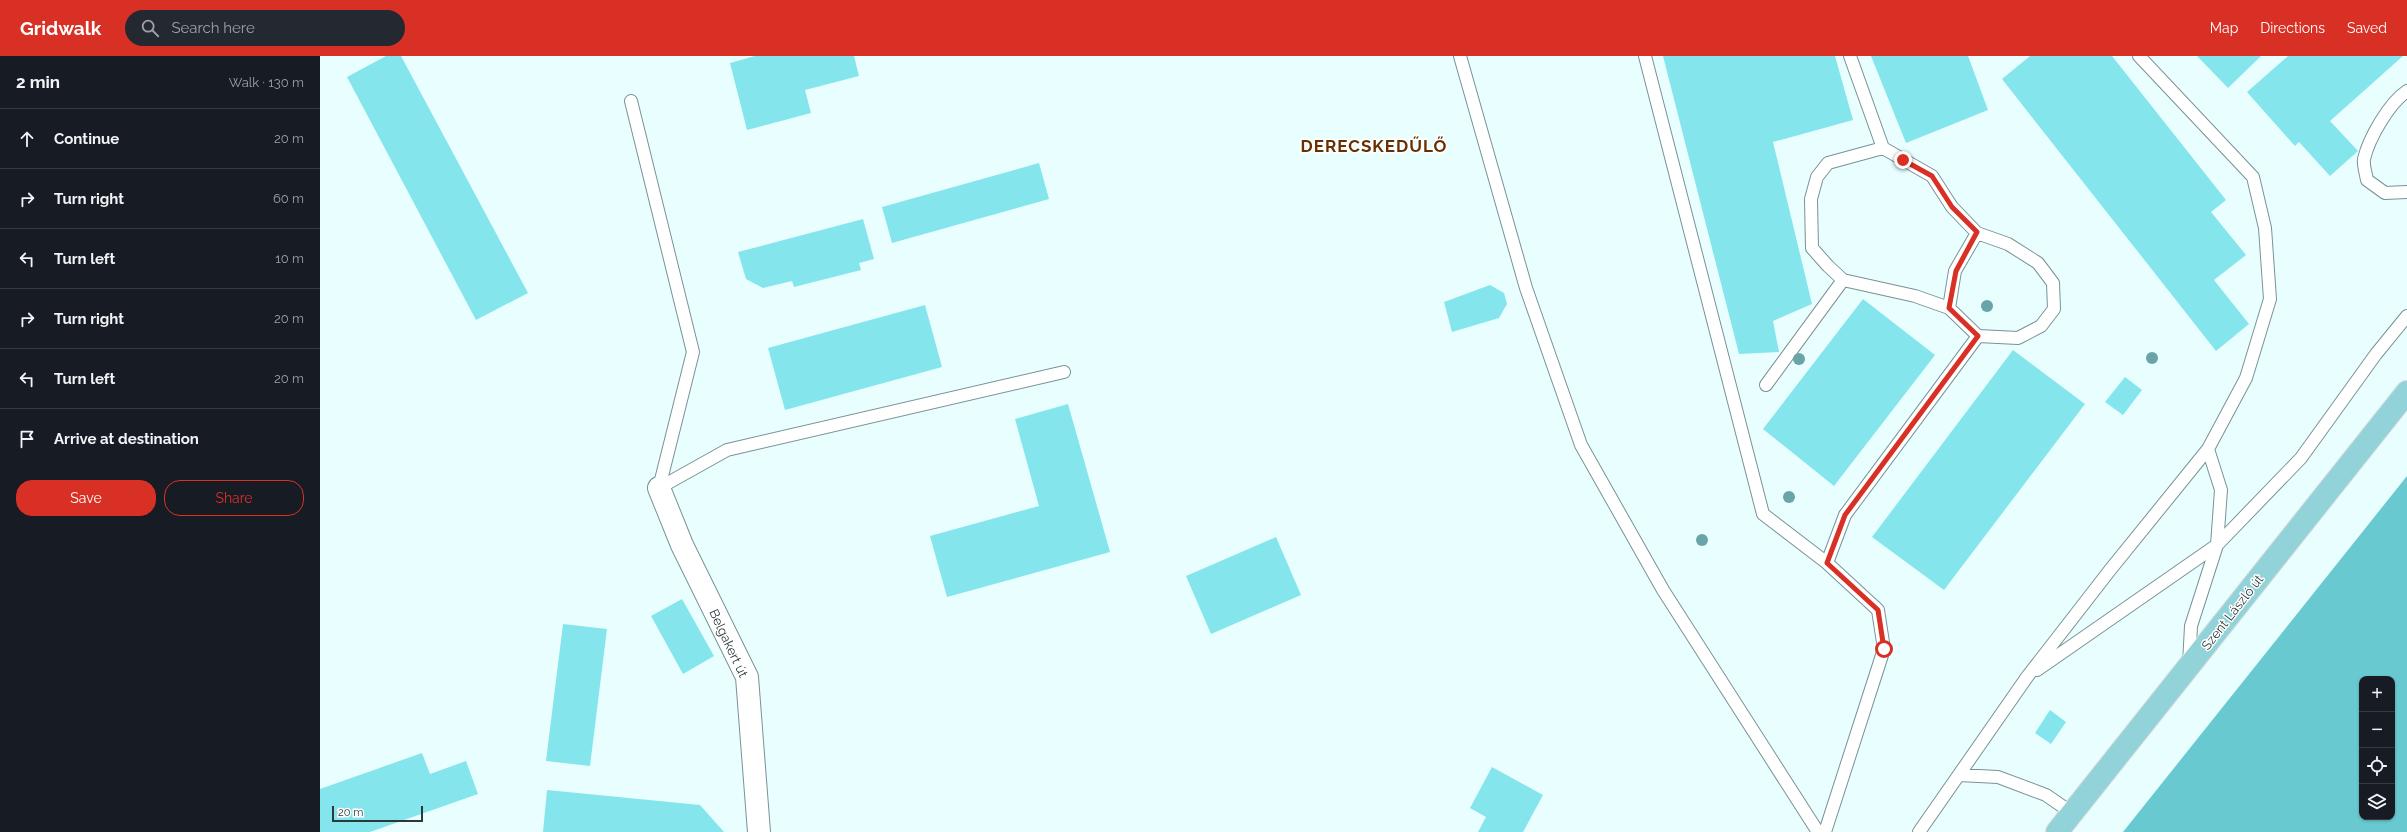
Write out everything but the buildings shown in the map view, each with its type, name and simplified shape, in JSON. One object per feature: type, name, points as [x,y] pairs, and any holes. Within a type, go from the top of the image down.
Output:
[{"type":"main road","name":"Szent László út","points":[[2057,832],[2407,392]]},
{"type":"street","name":"Belgakert út","points":[[659,488],[682,545],[747,678],[759,832]]},
{"type":"lane","points":[[1460,56],[1526,288],[1581,445],[1663,590],[1818,832]]},
{"type":"lane","points":[[1645,56],[1763,514],[1827,563],[1878,610],[1884,649],[1825,832]]},
{"type":"lane","points":[[1850,56],[1883,148],[1932,176],[1952,207],[1977,232],[2008,244],[2038,263],[2053,283],[2054,309],[2041,326],[2018,338],[1978,336],[1949,308],[1915,296],[1843,280],[1812,248],[1811,199],[1817,177],[1828,162],[1883,148]]},
{"type":"lane","points":[[1919,832],[2027,677],[2110,570],[2208,449],[2246,378],[2270,299],[2265,228],[2253,177],[2139,56]]},
{"type":"lane","points":[[2407,91],[2401,95],[2374,132],[2364,160],[2367,180],[2373,185],[2385,193],[2407,192]]},
{"type":"lane","points":[[631,101],[693,352],[659,488]]},
{"type":"lane","points":[[1949,308],[1956,271],[1977,232]]},
{"type":"lane","points":[[1766,384],[1843,280]]},
{"type":"lane","points":[[2027,677],[2217,545],[2301,458],[2376,354],[2407,316]]},
{"type":"lane","points":[[1827,563],[1845,515],[1978,336]]},
{"type":"lane","points":[[659,488],[727,450],[1064,372]]},
{"type":"lane","points":[[2189,666],[2191,626],[2217,545],[2221,490],[2208,449]]},
{"type":"lane","points":[[1959,775],[1998,777],[2046,795],[2072,813]]},
{"type":"shaded area","points":[[2407,476],[2407,832],[2123,832]]},
{"type":"district","name":"DERECSKEDŰLŐ","points":[[1374,146]]},
{"type":"route","points":[[1884,649],[1878,610],[1827,563],[1845,515],[1978,336],[1949,308],[1956,271],[1977,232],[1952,207],[1932,176],[1903,160]]}]
